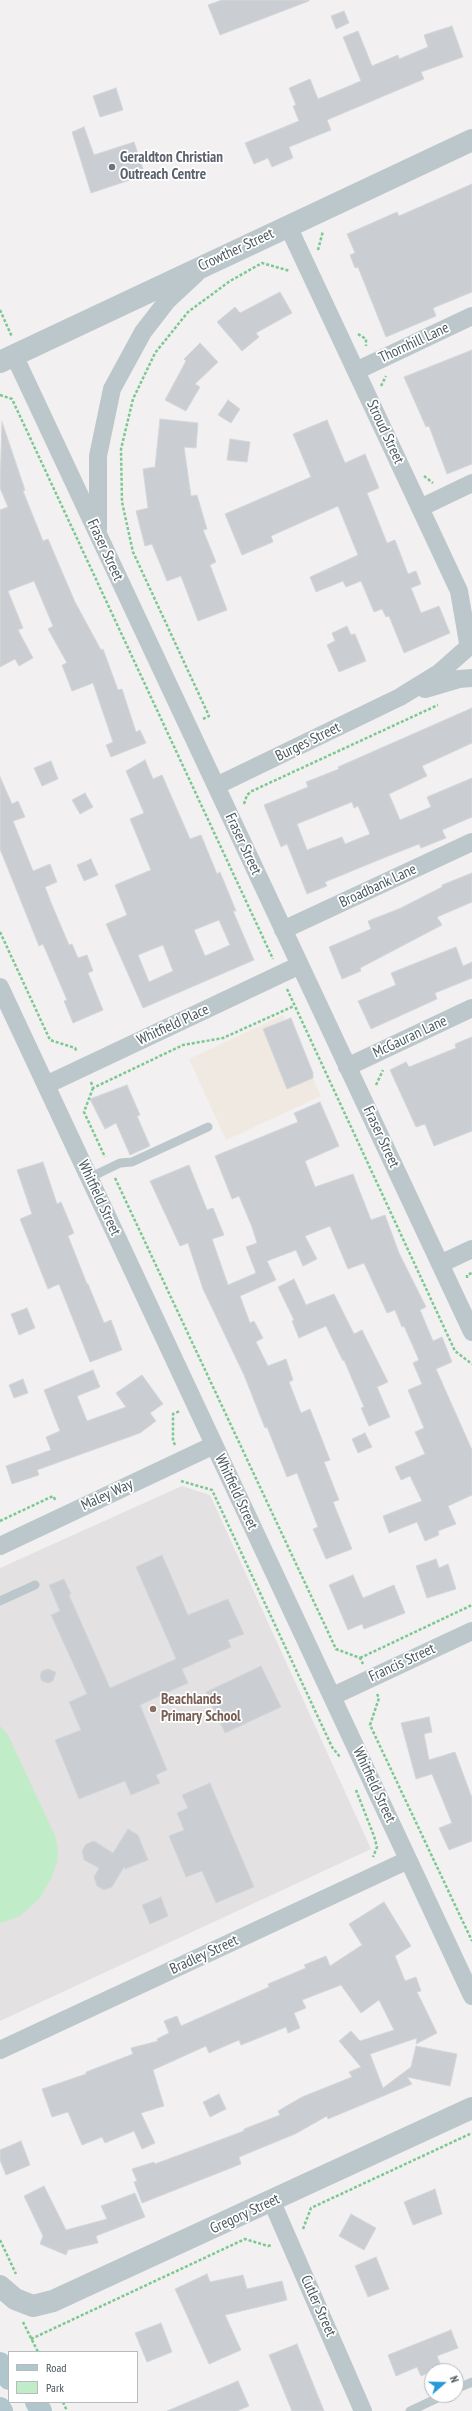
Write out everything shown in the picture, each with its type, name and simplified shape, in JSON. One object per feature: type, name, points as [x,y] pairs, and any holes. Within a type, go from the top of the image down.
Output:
[{"type":"main road","points":[[0,2353],[8,2362]]},
{"type":"main road","points":[[0,2363],[8,2377]]},
{"type":"street","name":"Crowther Street","points":[[11,356],[472,140]]},
{"type":"street","name":"Stroud Street","points":[[288,226],[459,591],[468,644],[466,665],[472,673]]},
{"type":"street","points":[[98,535],[98,456],[112,390],[143,332],[167,301],[209,263]]},
{"type":"street","name":"Thornhill Lane","points":[[356,371],[472,316]]},
{"type":"street","name":"Fraser Street","points":[[11,356],[98,535],[472,1332]]},
{"type":"street","points":[[420,508],[472,483]]},
{"type":"street","points":[[459,591],[472,607]]},
{"type":"street","name":"Burges Street","points":[[400,698],[439,673],[468,644]]},
{"type":"street","name":"Burges Street","points":[[216,786],[400,698],[443,683],[472,678]]},
{"type":"street","name":"Broadbank Lane","points":[[283,930],[472,842]]},
{"type":"street","name":"Whitfield Place","points":[[46,1085],[300,965]]},
{"type":"street","name":"Whitfield Street","points":[[0,987],[333,1696],[472,1996]]},
{"type":"street","name":"McGauran Lane","points":[[347,1067],[472,1008]]},
{"type":"street","points":[[440,1264],[472,1249]]},
{"type":"street","name":"Maley Way","points":[[0,1546],[214,1445]]},
{"type":"street","name":"Francis Street","points":[[333,1696],[472,1631]]},
{"type":"street","name":"Bradley Street","points":[[0,2050],[408,1860]]},
{"type":"street","name":"Gregory Street","points":[[14,2295],[33,2306],[54,2301],[272,2202],[472,2108]]},
{"type":"street","name":"Cutler Street","points":[[272,2202],[363,2411]]},
{"type":"lane","points":[[89,1178],[120,1163],[132,1162],[208,1126]]},
{"type":"lane","points":[[0,1601],[35,1585]]},
{"type":"lane","points":[[410,2411],[427,2403]]},
{"type":"path","points":[[317,255],[324,230]]},
{"type":"path","points":[[198,722],[209,716],[133,552],[122,502],[121,449],[133,400],[145,373],[155,353],[188,312],[230,281],[262,263],[289,271],[297,271]]},
{"type":"path","points":[[0,310],[11,356]]},
{"type":"path","points":[[351,331],[366,339],[366,347]]},
{"type":"path","points":[[381,392],[388,374]]},
{"type":"path","points":[[0,395],[12,399],[273,959]]},
{"type":"path","points":[[422,475],[433,481],[434,486]]},
{"type":"path","points":[[244,807],[247,795],[252,791],[445,701]]},
{"type":"path","points":[[0,932],[50,1040],[75,1048],[79,1058]]},
{"type":"path","points":[[289,993],[455,1351],[472,1364]]},
{"type":"path","points":[[294,1006],[223,1038],[183,1045],[93,1088],[84,1112],[336,1649],[360,1658],[366,1670]]},
{"type":"path","points":[[88,1077],[93,1088]]},
{"type":"path","points":[[215,1402],[221,1405]]},
{"type":"path","points":[[174,1445],[173,1414],[180,1411]]},
{"type":"path","points":[[188,1476],[191,1483]]},
{"type":"path","points":[[176,1484],[183,1480],[212,1490],[332,1747],[343,1760]]},
{"type":"path","points":[[0,1521],[53,1496]]},
{"type":"path","points":[[360,1658],[472,1605]]},
{"type":"path","points":[[375,1688],[379,1698],[370,1725],[472,1941]]},
{"type":"path","points":[[355,1786],[356,1794],[374,1836],[377,1847],[371,1859]]},
{"type":"path","points":[[299,2232],[302,2230],[310,2208],[472,2133]]},
{"type":"path","points":[[31,2339],[245,2239],[268,2246],[279,2242]]},
{"type":"path","points":[[0,2240],[23,2324],[37,2351]]},
{"type":"shaded area","points":[[283,1015],[321,1096],[226,1140],[189,1059]]},
{"type":"shaded area","name":"Beachlands Primary School","points":[[182,1486],[210,1495],[371,1849],[0,2021],[0,1568]]},
{"type":"green space","points":[[0,1726],[8,1735],[56,1838],[58,1850],[57,1862],[52,1876],[40,1898],[20,1916],[0,1923]]},
{"type":"building","points":[[222,0],[309,1],[220,35],[208,5]]},
{"type":"building","points":[[344,11],[349,23],[336,29],[331,16]]},
{"type":"building","points":[[452,26],[463,57],[421,72],[424,79],[327,120],[331,130],[289,147],[293,158],[272,167],[268,158],[254,164],[245,143],[299,121],[293,106],[296,105],[289,88],[310,79],[318,99],[361,81],[343,37],[358,31],[372,66],[398,55],[399,59],[428,47],[424,35]]},
{"type":"building","points":[[116,88],[123,110],[100,117],[93,96]]},
{"type":"building","name":"Geraldton Christian Outreach Centre","points":[[84,127],[94,155],[134,142],[145,175],[91,193],[72,132]]},
{"type":"building","points":[[472,184],[472,292],[433,308],[436,316],[386,337],[358,267],[355,268],[350,255],[355,253],[347,234],[397,212],[399,216]]},
{"type":"building","points":[[280,292],[292,313],[256,333],[259,337],[242,351],[217,322],[235,307],[240,313]]},
{"type":"building","points":[[200,343],[218,362],[195,384],[200,387],[186,411],[165,400],[186,361],[184,359]]},
{"type":"building","points":[[472,350],[472,464],[447,474],[429,426],[426,427],[404,377]]},
{"type":"building","points":[[228,400],[240,409],[231,423],[218,415]]},
{"type":"building","points":[[160,419],[198,423],[196,448],[184,447],[191,496],[197,495],[207,529],[203,530],[216,562],[210,565],[227,610],[198,621],[181,576],[167,581],[152,544],[145,546],[136,511],[148,508],[143,469],[155,467]]},
{"type":"building","points":[[327,420],[345,463],[365,454],[379,488],[367,493],[387,543],[395,540],[408,574],[416,571],[421,584],[411,588],[421,613],[439,606],[450,633],[404,653],[389,616],[386,617],[382,609],[374,612],[361,581],[346,587],[343,581],[316,592],[310,577],[358,555],[338,506],[271,536],[273,542],[242,555],[225,514],[311,477],[293,434]]},
{"type":"building","points":[[2,422],[25,490],[23,491],[43,541],[48,539],[75,602],[101,650],[103,649],[118,690],[122,689],[136,732],[140,730],[146,743],[111,757],[106,745],[113,742],[93,683],[72,691],[62,665],[67,663],[48,629],[53,626],[34,581],[8,591],[23,628],[18,630],[33,658],[19,666],[15,659],[0,667],[0,510],[8,507],[0,488]]},
{"type":"building","points":[[230,439],[250,442],[247,462],[227,460]]},
{"type":"building","points":[[347,626],[351,635],[355,634],[366,661],[339,672],[327,645],[335,641],[332,633]]},
{"type":"building","points":[[472,708],[472,743],[422,766],[427,776],[389,794],[400,820],[431,807],[427,797],[472,778],[472,817],[442,830],[446,838],[421,848],[419,844],[381,859],[325,882],[327,886],[307,894],[287,844],[281,847],[264,805],[308,787],[306,782],[339,769],[338,767]],"holes":[[[352,802],[354,808],[358,806],[370,834],[345,844],[342,837],[307,850],[297,824]]]},
{"type":"building","points":[[145,760],[153,779],[162,775],[190,839],[201,835],[217,874],[220,872],[236,911],[233,911],[254,960],[143,1008],[106,924],[127,915],[115,885],[151,870],[130,819],[144,813],[126,771]],"holes":[[[219,920],[230,945],[205,956],[194,930]],[[163,945],[173,971],[149,982],[138,955]]]},
{"type":"building","points":[[51,761],[58,779],[42,786],[34,768]]},
{"type":"building","points":[[0,777],[12,804],[18,801],[25,817],[13,821],[33,871],[50,864],[57,882],[45,887],[52,905],[69,945],[72,944],[78,958],[87,955],[93,971],[88,973],[103,1010],[73,1023],[64,1001],[67,1000],[43,944],[39,946],[0,849]]},
{"type":"building","points":[[85,793],[93,807],[80,814],[72,800]]},
{"type":"building","points":[[91,859],[98,875],[84,881],[77,865]]},
{"type":"building","points":[[472,873],[472,902],[437,917],[442,925],[360,968],[361,971],[342,979],[329,947],[371,929],[368,921],[401,908],[442,887],[442,885]]},
{"type":"building","points":[[456,947],[463,966],[472,962],[472,978],[435,993],[437,999],[371,1029],[358,1001],[396,985],[391,973]]},
{"type":"building","points":[[291,1018],[313,1073],[313,1078],[287,1089],[263,1029]]},
{"type":"building","points":[[472,1037],[472,1131],[434,1146],[425,1124],[416,1127],[390,1070],[406,1062],[409,1067],[456,1048],[455,1044]]},
{"type":"building","points":[[127,1085],[140,1115],[137,1116],[150,1146],[130,1155],[116,1123],[105,1129],[90,1099]]},
{"type":"building","points":[[320,1102],[339,1146],[305,1161],[315,1187],[353,1174],[371,1220],[385,1215],[399,1253],[426,1307],[420,1310],[433,1341],[442,1337],[452,1362],[436,1369],[472,1450],[472,1495],[448,1506],[456,1524],[438,1531],[439,1535],[425,1541],[417,1522],[389,1533],[383,1516],[422,1501],[410,1476],[401,1480],[395,1467],[425,1454],[415,1432],[424,1428],[408,1390],[422,1384],[413,1363],[419,1360],[404,1326],[402,1327],[395,1310],[387,1313],[364,1263],[348,1269],[330,1226],[305,1236],[317,1259],[303,1266],[296,1250],[267,1261],[276,1280],[240,1296],[250,1323],[254,1321],[263,1338],[256,1342],[268,1366],[286,1359],[293,1380],[289,1382],[301,1413],[310,1409],[330,1460],[324,1462],[339,1500],[333,1502],[352,1549],[326,1559],[313,1529],[318,1527],[297,1473],[287,1477],[267,1427],[265,1428],[244,1375],[203,1289],[188,1243],[180,1246],[150,1181],[189,1165],[207,1210],[213,1208],[224,1235],[212,1239],[228,1285],[256,1273],[246,1247],[257,1243],[252,1227],[239,1196],[232,1199],[215,1156],[298,1122],[294,1113]]},
{"type":"building","points":[[43,1162],[57,1204],[61,1202],[74,1233],[68,1236],[87,1284],[104,1323],[111,1320],[122,1350],[90,1362],[59,1284],[48,1289],[20,1219],[32,1214],[17,1170]]},
{"type":"building","points":[[294,1279],[306,1305],[334,1294],[354,1334],[362,1330],[388,1382],[377,1387],[390,1417],[369,1426],[361,1408],[364,1407],[344,1360],[343,1361],[326,1326],[299,1338],[292,1321],[294,1320],[278,1287]]},
{"type":"building","points":[[27,1308],[35,1328],[19,1335],[11,1314]]},
{"type":"building","points":[[93,1370],[100,1387],[77,1396],[87,1421],[126,1407],[116,1393],[142,1375],[163,1404],[150,1413],[156,1421],[140,1433],[37,1470],[39,1475],[12,1484],[6,1466],[51,1450],[46,1437],[60,1431],[44,1390]]},
{"type":"building","points":[[23,1379],[28,1393],[14,1398],[9,1385]]},
{"type":"building","points":[[365,1433],[372,1447],[358,1453],[352,1439]]},
{"type":"building","points":[[162,1555],[188,1615],[228,1599],[244,1634],[228,1640],[231,1647],[182,1669],[188,1683],[140,1705],[167,1770],[156,1775],[160,1783],[131,1795],[125,1781],[79,1799],[55,1740],[81,1730],[69,1702],[87,1694],[51,1615],[60,1611],[49,1585],[64,1579],[71,1594],[69,1595],[110,1688],[176,1659],[136,1567]]},
{"type":"building","points":[[436,1559],[439,1568],[448,1564],[456,1589],[427,1598],[416,1566]]},
{"type":"building","points":[[353,1575],[363,1598],[394,1585],[405,1613],[364,1629],[362,1624],[348,1630],[329,1585]]},
{"type":"building","points":[[261,1666],[281,1707],[225,1733],[206,1692]]},
{"type":"building","points":[[48,1669],[56,1672],[53,1681],[48,1683],[42,1681],[40,1676],[42,1671]]},
{"type":"building","points":[[429,1717],[432,1732],[424,1734],[429,1760],[455,1752],[472,1798],[472,1841],[449,1850],[439,1828],[452,1823],[432,1774],[416,1779],[401,1723]]},
{"type":"building","points":[[210,1783],[254,1887],[216,1903],[202,1871],[186,1877],[169,1836],[184,1830],[177,1813],[188,1808],[182,1795]]},
{"type":"building","points":[[128,1829],[138,1835],[148,1860],[125,1869],[124,1867],[112,1887],[104,1890],[97,1886],[94,1877],[99,1868],[84,1860],[82,1851],[86,1844],[94,1841],[113,1853]]},
{"type":"building","points":[[161,1897],[168,1916],[150,1924],[142,1905]]},
{"type":"building","points":[[384,1902],[411,1946],[395,1956],[405,1981],[416,1977],[421,1991],[417,1992],[437,2033],[416,2044],[417,2038],[370,2054],[383,2088],[411,2067],[416,2046],[457,2054],[450,2086],[407,2077],[412,2084],[328,2119],[327,2116],[295,2134],[239,2157],[241,2164],[142,2203],[134,2182],[137,2181],[132,2169],[154,2162],[155,2164],[244,2131],[244,2129],[280,2115],[278,2111],[302,2097],[352,2077],[349,2072],[361,2067],[339,2041],[351,2031],[360,2041],[394,2030],[379,2000],[361,2013],[341,1985],[302,2000],[306,2008],[294,2013],[300,2028],[288,2033],[286,2027],[241,2045],[239,2040],[209,2053],[206,2046],[153,2070],[164,2106],[141,2113],[155,2143],[142,2149],[134,2131],[105,2143],[102,2137],[82,2145],[68,2112],[52,2117],[42,2089],[86,2074],[86,2072],[133,2054],[131,2048],[158,2041],[157,2039],[169,2033],[164,2021],[177,2016],[181,2026],[269,1987],[268,1984],[306,1968],[304,1965],[326,1956],[330,1966],[362,1945],[349,1924]]},
{"type":"building","points":[[219,2094],[226,2109],[210,2117],[203,2102]]},
{"type":"building","points":[[21,2141],[30,2165],[6,2175],[0,2160],[0,2150]]},
{"type":"building","points":[[44,2186],[66,2230],[107,2219],[101,2206],[135,2193],[145,2217],[96,2236],[98,2243],[68,2250],[66,2255],[40,2244],[43,2236],[24,2196]]},
{"type":"building","points":[[435,2189],[442,2214],[413,2225],[404,2202]]},
{"type":"building","points":[[351,2214],[376,2228],[364,2250],[339,2236]]},
{"type":"building","points":[[376,2257],[389,2289],[368,2297],[355,2266]]},
{"type":"building","points":[[207,2274],[210,2282],[243,2275],[247,2289],[282,2281],[287,2300],[225,2315],[241,2350],[209,2364],[175,2289]]},
{"type":"building","points":[[161,2323],[172,2352],[147,2362],[135,2333]]},
{"type":"building","points":[[451,2330],[458,2348],[437,2356],[440,2363],[424,2363],[424,2375],[421,2376],[417,2367],[396,2376],[388,2355]]},
{"type":"building","points":[[297,2344],[324,2411],[292,2411],[269,2355]]},
{"type":"building","points":[[238,2381],[249,2406],[237,2411],[167,2411]]},
{"type":"place","name":"Geraldton Christian Outreach Centre","points":[[112,167]]},
{"type":"place","name":"Beachlands Primary School","points":[[153,1709]]}]
